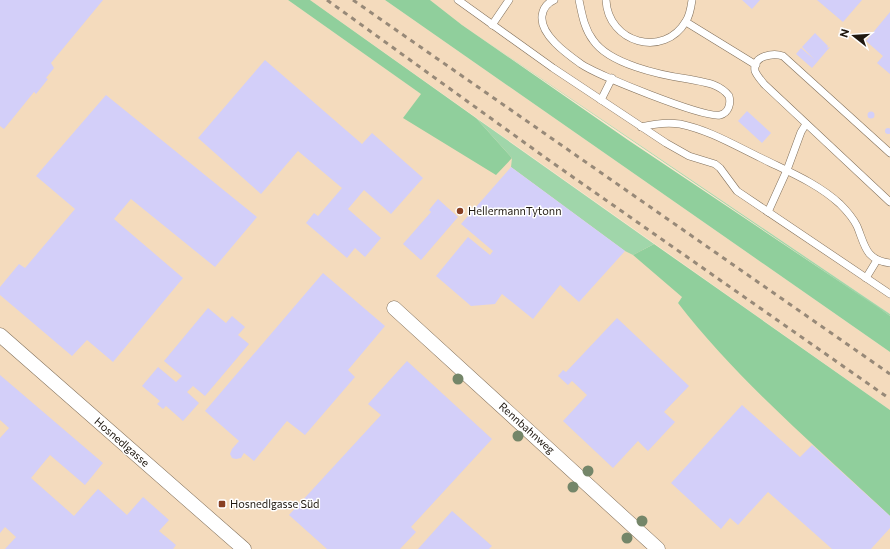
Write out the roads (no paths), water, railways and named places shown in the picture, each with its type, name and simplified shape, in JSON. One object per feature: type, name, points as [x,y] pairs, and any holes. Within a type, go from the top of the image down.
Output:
[{"type":"street","name":"Rennbahnweg","points":[[394,308],[658,549]]},
{"type":"street","name":"Hosnedlgasse","points":[[0,335],[244,549]]},
{"type":"lane","points":[[458,0],[641,127],[682,153],[708,161],[720,168],[737,191],[890,294]]},
{"type":"lane","points":[[492,25],[509,0]]},
{"type":"lane","points":[[554,0],[546,5],[542,15],[543,24],[550,36],[564,51],[582,65],[686,108],[708,115],[724,113],[730,103],[730,96],[726,91],[713,84],[642,68],[621,61],[608,54],[594,41],[586,28],[579,0]]},
{"type":"lane","points":[[605,1],[609,17],[617,30],[627,37],[648,43],[662,41],[676,34],[686,22],[692,0]]},
{"type":"lane","points":[[686,22],[756,65]]},
{"type":"lane","points":[[890,153],[783,56],[771,54],[760,59],[756,65],[755,71],[764,84],[890,202]]},
{"type":"lane","points":[[601,100],[612,78]]},
{"type":"lane","points":[[641,127],[654,124],[678,124],[706,131],[787,170],[824,191],[840,205],[856,224],[868,252],[877,260],[890,263]]},
{"type":"lane","points":[[768,212],[787,170],[801,132],[806,124]]},
{"type":"lane","points":[[866,278],[877,260]]},
{"type":"railway","points":[[327,0],[550,161],[890,399]]},
{"type":"railway","points":[[353,0],[890,374]]},
{"type":"place","name":"HellermannTytonn","points":[[460,211]]},
{"type":"place","name":"Hosnedlgasse Süd","points":[[222,504]]}]
